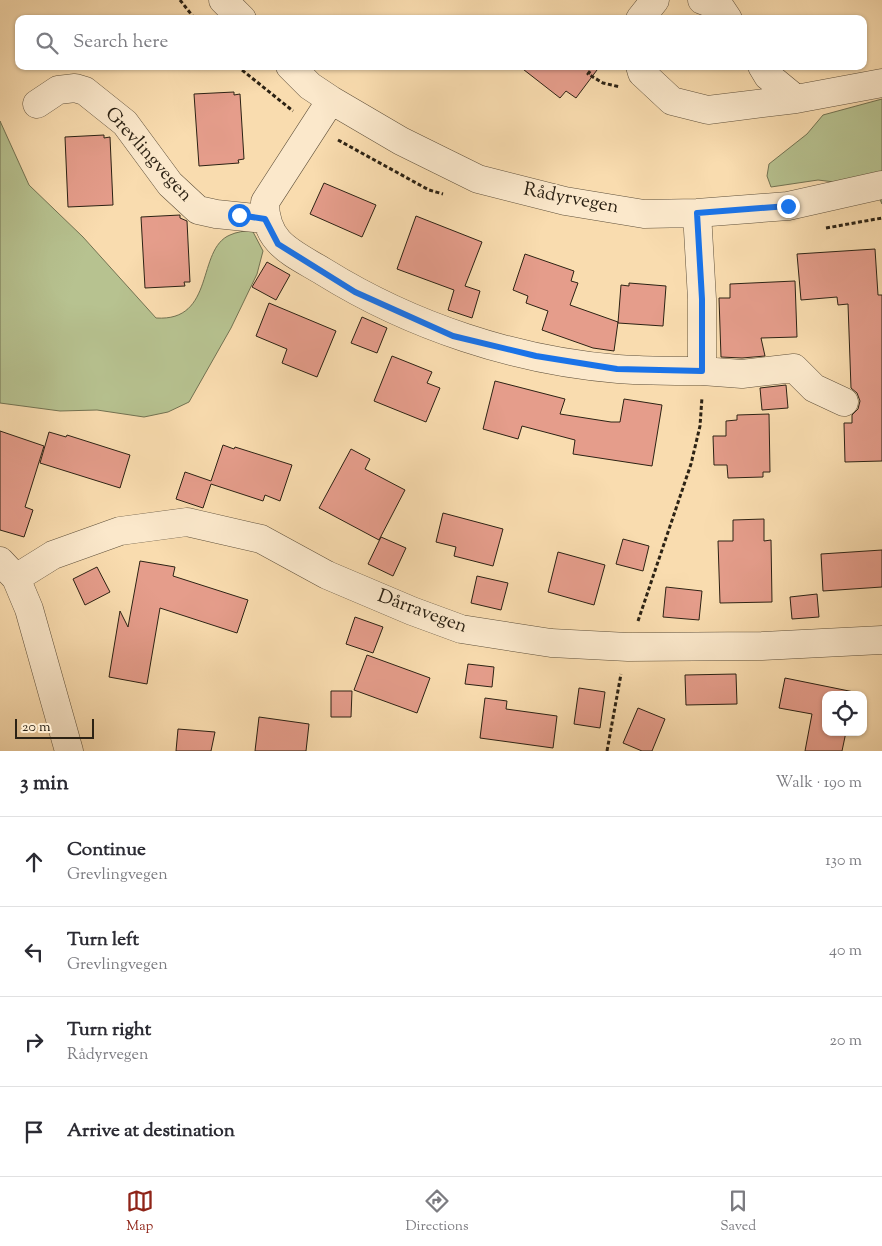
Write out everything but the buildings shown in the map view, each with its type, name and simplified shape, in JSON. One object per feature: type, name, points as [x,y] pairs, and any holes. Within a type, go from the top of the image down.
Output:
[{"type":"street","points":[[223,0],[238,15]]},
{"type":"street","points":[[643,15],[655,0]]},
{"type":"street","points":[[702,0],[720,7],[725,15]]},
{"type":"street","name":"Rådyrvegen","points":[[294,70],[310,86],[331,100],[401,141],[478,179],[575,203],[644,214],[697,213],[788,206],[882,185]]},
{"type":"street","points":[[641,70],[642,73],[672,101],[708,110],[796,99],[882,83]]},
{"type":"street","points":[[764,70],[768,76],[796,99]]},
{"type":"street","name":"Grevlingvegen","points":[[37,104],[58,90],[74,88],[85,91],[124,123],[170,184],[198,210],[216,214],[265,219]]},
{"type":"street","points":[[331,100],[265,202],[265,219],[278,244],[355,292],[453,336],[536,356],[617,369],[742,374],[794,368],[814,388],[844,402]]},
{"type":"street","points":[[697,213],[702,299],[702,371]]},
{"type":"street","name":"Dårravegen","points":[[8,570],[120,531],[187,522],[262,539],[327,575],[461,629],[551,643],[628,647],[762,646],[882,640]]},
{"type":"street","points":[[8,570],[29,610],[63,750]]},
{"type":"path","points":[[180,0],[192,15]]},
{"type":"path","points":[[607,751],[617,692],[628,647],[691,464],[700,426],[702,371]]},
{"type":"green space","points":[[882,99],[882,204],[874,187],[818,180],[771,187],[767,176],[769,164],[807,134],[823,115]]},
{"type":"green space","points":[[0,121],[29,185],[83,237],[156,318],[175,316],[188,309],[197,297],[213,254],[220,243],[232,234],[252,230],[263,251],[257,274],[231,328],[189,402],[168,412],[144,417],[97,410],[60,411],[0,403]]},
{"type":"route","points":[[239,215],[265,219],[278,244],[355,292],[453,336],[536,356],[617,369],[702,371],[702,299],[697,213],[788,206]]}]
